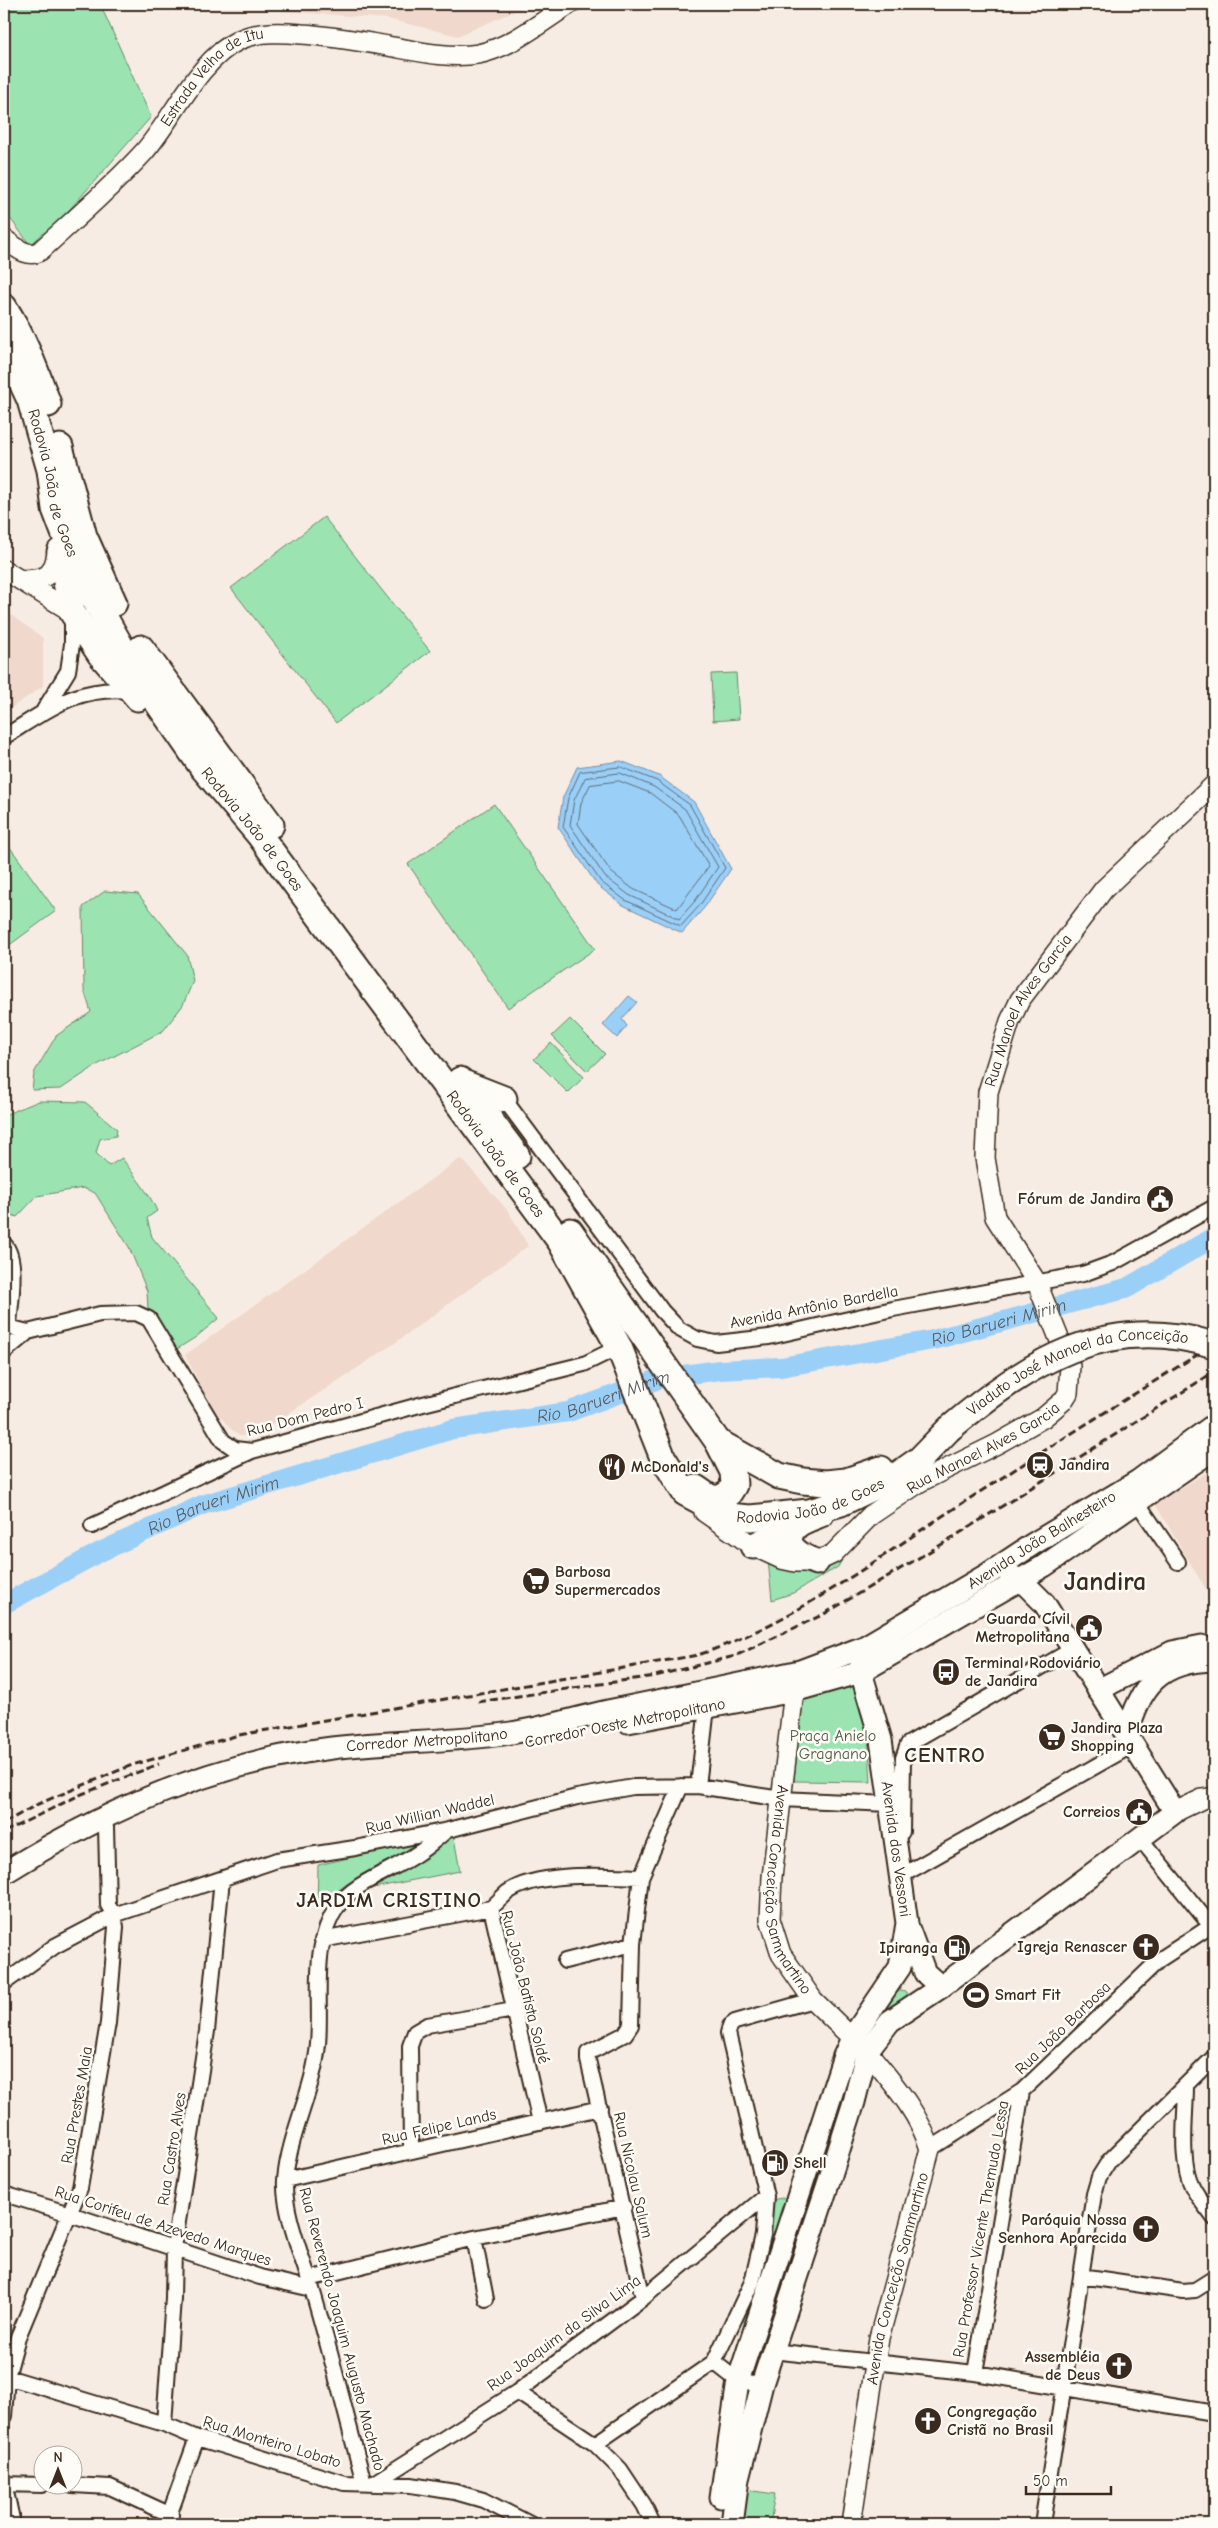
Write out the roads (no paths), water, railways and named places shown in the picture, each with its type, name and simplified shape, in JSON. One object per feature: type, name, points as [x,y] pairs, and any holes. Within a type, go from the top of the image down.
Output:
[{"type":"highway","name":"Rodovia João de Goes","points":[[4,307],[13,320],[49,407],[84,536],[95,565],[117,609],[148,659],[463,1083],[502,1108],[654,1350],[718,1442],[779,1476],[826,1483],[846,1481],[875,1473],[942,1435]]},
{"type":"highway","name":"Rodovia João de Goes","points":[[4,344],[30,400],[50,470],[55,509],[79,572],[132,666],[202,767],[260,836],[560,1241],[623,1356],[663,1458],[679,1483],[728,1516],[750,1518],[809,1512],[841,1503],[892,1478],[920,1460],[942,1435]]},
{"type":"highway","points":[[55,509],[58,543],[72,612],[100,654],[131,692],[202,767]]},
{"type":"highway","name":"Viaduto José Manoel da Conceição","points":[[942,1435],[978,1404],[1030,1369],[1086,1342],[1134,1334],[1180,1336],[1214,1345]]},
{"type":"highway","points":[[623,1356],[629,1341],[640,1341],[654,1350]]},
{"type":"highway","points":[[679,1483],[708,1497],[719,1499],[729,1493],[734,1485],[733,1472],[718,1442]]},
{"type":"highway","points":[[752,1546],[841,1503]]},
{"type":"highway","points":[[796,1526],[791,1537],[791,1544],[799,1556],[816,1562]]},
{"type":"main road","name":"Estrada Velha de Itu","points":[[4,239],[26,253],[36,254],[40,251],[144,151],[208,66],[222,51],[238,41],[257,34],[284,32],[334,37],[419,52],[447,55],[479,54],[520,37],[570,4]]},
{"type":"main road","points":[[21,580],[42,579],[51,573],[55,564],[58,543]]},
{"type":"main road","points":[[4,570],[72,612]]},
{"type":"main road","name":"Rua Manoel Alves Garcia","points":[[816,1562],[833,1554],[871,1515],[920,1482],[997,1444],[1043,1418],[1063,1401],[1068,1393],[1070,1366],[1039,1287],[995,1217],[985,1158],[988,1092],[1010,1021],[1020,1000],[1104,890],[1214,785]]},
{"type":"main road","name":"Avenida João Balhesteiro","points":[[864,1647],[988,1574],[1032,1544],[1138,1480],[1214,1426]]},
{"type":"main road","name":"Avenida João Balhesteiro","points":[[794,1691],[861,1672],[1022,1580],[1214,1449]]},
{"type":"main road","points":[[679,1483],[693,1503],[718,1524],[752,1546],[781,1559],[795,1562],[816,1562]]},
{"type":"main road","points":[[1044,1566],[1044,1604]]},
{"type":"main road","points":[[988,1574],[1000,1573],[1022,1580],[1044,1604],[1175,1812]]},
{"type":"main road","points":[[1098,1690],[1172,1652],[1214,1646]]},
{"type":"main road","name":"Avenida dos Vessoni","points":[[859,2045],[900,1967],[907,1922],[881,1740],[861,1672],[864,1647]]},
{"type":"main road","name":"Corredor Metropolitano","points":[[4,1873],[97,1819],[177,1787],[229,1770],[330,1748],[386,1743],[464,1740],[523,1731],[800,1671],[864,1647]]},
{"type":"main road","points":[[1130,1740],[1138,1701],[1160,1675],[1184,1663],[1214,1660]]},
{"type":"main road","name":"Avenida Conceição Sammartino","points":[[794,1691],[772,1877],[770,1919],[781,1954],[813,2000],[859,2045],[914,2113],[925,2132],[930,2149],[874,2363],[851,2524]]},
{"type":"main road","name":"Corredor Oeste Metropolitano","points":[[4,1887],[106,1827],[139,1813],[258,1775],[318,1762],[380,1754],[476,1751],[794,1691]]},
{"type":"main road","points":[[106,1827],[122,1814],[166,1796],[177,1787]]},
{"type":"main road","points":[[718,2524],[738,2381],[859,2045],[912,2005],[941,1987],[1175,1812],[1202,1799],[1214,1797]]},
{"type":"main road","points":[[907,1922],[925,1973],[941,1987]]},
{"type":"main road","points":[[892,1982],[904,1983],[910,1988],[912,2005]]},
{"type":"main road","points":[[732,2524],[738,2479],[762,2384],[854,2102],[859,2045]]},
{"type":"street","points":[[44,710],[68,671],[72,644],[72,612]]},
{"type":"street","points":[[4,737],[44,710],[76,695],[97,690],[131,692]]},
{"type":"street","name":"Avenida Antônio Bardella","points":[[502,1108],[591,1213],[642,1285],[679,1329],[697,1339],[716,1344],[744,1342],[893,1309],[1039,1287],[1113,1263],[1214,1206]]},
{"type":"street","points":[[4,1244],[10,1253],[12,1263],[7,1326],[28,1332]]},
{"type":"street","name":"Rua Dom Pedro I","points":[[28,1332],[100,1314],[136,1313],[149,1319],[223,1441],[235,1449],[252,1451],[423,1404],[623,1356]]},
{"type":"street","points":[[4,1352],[28,1332]]},
{"type":"street","points":[[92,1526],[252,1451]]},
{"type":"street","points":[[1137,1502],[1178,1562]]},
{"type":"street","points":[[901,1876],[903,1758],[908,1744],[1072,1649]]},
{"type":"street","points":[[698,1786],[706,1716]]},
{"type":"street","points":[[901,1876],[1130,1740]]},
{"type":"street","points":[[565,1961],[633,1944],[641,1877],[681,1786]]},
{"type":"street","name":"Rua Willian Waddel","points":[[4,1983],[55,1946],[114,1915],[277,1860],[355,1848],[448,1830],[601,1792],[633,1787],[698,1786],[781,1799],[889,1804]]},
{"type":"street","name":"Rua Prestes Maia","points":[[4,2416],[5,2377],[18,2336],[79,2192],[83,2172],[108,2023],[116,1927],[114,1915],[108,1905],[106,1827]]},
{"type":"street","name":"Rua Reverendo Joaquim Augusto Machado","points":[[368,2483],[286,2196],[285,2180],[292,2143],[312,2076],[318,2044],[322,1940],[328,1921],[338,1905],[354,1891],[418,1854],[448,1830]]},
{"type":"street","points":[[1140,1837],[1212,1925]]},
{"type":"street","points":[[491,1908],[509,1892],[530,1883],[598,1876],[641,1877]]},
{"type":"street","name":"Rua Castro Alves","points":[[164,2424],[173,2298],[174,2248],[207,2031],[222,1879]]},
{"type":"street","name":"Rua João Batista Soldé","points":[[322,1940],[491,1908],[540,2122]]},
{"type":"street","name":"Rua João Barbosa","points":[[930,2149],[1022,2091],[1159,1960],[1212,1925]]},
{"type":"street","name":"Rua Nicolau Salum","points":[[633,1944],[630,2025],[626,2034],[588,2053],[588,2060],[624,2207],[643,2298]]},
{"type":"street","points":[[595,2444],[714,2362],[728,2335],[752,2282],[763,2235],[766,2196],[728,2033],[730,2026],[735,2022],[813,2000]]},
{"type":"street","points":[[411,2151],[410,2046],[415,2032],[427,2025],[514,2010]]},
{"type":"street","points":[[1042,2524],[1094,2194],[1099,2177],[1109,2161],[1214,2057]]},
{"type":"street","points":[[1186,2086],[1185,2153],[1188,2175],[1192,2187],[1214,2218]]},
{"type":"street","name":"Rua Professor Vicente Themudo Lessa","points":[[975,2373],[1022,2091]]},
{"type":"street","name":"Rua Felipe Lands","points":[[285,2180],[600,2108]]},
{"type":"street","name":"Rua Corifeu de Azevedo Marques","points":[[4,2194],[260,2277],[311,2284],[474,2238],[624,2207]]},
{"type":"street","name":"Rua Joaquim da Silva Lima","points":[[368,2483],[517,2392],[643,2298],[766,2196]]},
{"type":"street","points":[[474,2238],[486,2299]]},
{"type":"street","points":[[1081,2276],[1183,2290],[1195,2290],[1214,2278]]},
{"type":"street","points":[[728,2335],[764,2308]]},
{"type":"street","points":[[772,2351],[975,2373],[1064,2386],[1214,2412]]},
{"type":"street","points":[[714,2362],[738,2381],[762,2384]]},
{"type":"street","name":"Rua Monteiro Lobato","points":[[5,2377],[164,2424],[197,2438],[344,2483],[411,2485],[455,2492],[483,2500],[530,2524]]},
{"type":"street","points":[[517,2392],[595,2444],[620,2469],[644,2504],[653,2524]]},
{"type":"street","points":[[82,2486],[110,2487],[169,2520],[197,2438]]},
{"type":"street","points":[[13,2524],[4,2484],[32,2484]]},
{"type":"water","points":[[621,761],[659,776],[694,802],[731,869],[704,908],[682,933],[623,905],[597,885],[558,827],[563,797],[577,767]]},
{"type":"water","points":[[629,996],[637,1002],[622,1019],[627,1026],[617,1038],[603,1025]]},
{"type":"waterway","name":"Rio Barueri Mirim","points":[[4,1604],[100,1552],[202,1505],[453,1429],[568,1412],[661,1378],[720,1370],[781,1367],[933,1340],[1127,1288],[1214,1237]]},
{"type":"railway","points":[[4,1823],[38,1804],[132,1765],[239,1735],[698,1655],[731,1643],[763,1628],[824,1594],[1069,1435],[1197,1355],[1214,1347]]},
{"type":"railway","points":[[478,1702],[655,1676],[735,1656],[824,1614],[944,1543],[1214,1372]]},
{"type":"railway","points":[[4,1832],[82,1794],[159,1764]]},
{"type":"place","name":"Fórum de Jandira","points":[[1160,1199]]},
{"type":"place","name":"Jandira","points":[[1040,1465]]},
{"type":"place","name":"McDonald's","points":[[612,1467]]},
{"type":"place","name":"Barbosa Supermercados","points":[[536,1581]]},
{"type":"place","name":"Guarda Cívil Metropolitana","points":[[1089,1628]]},
{"type":"place","name":"Terminal Rodoviário de Jandira","points":[[946,1672]]},
{"type":"place","name":"Jandira Plaza Shopping","points":[[1052,1737]]},
{"type":"place","name":"Correios","points":[[1139,1812]]},
{"type":"place","name":"Igreja Renascer","points":[[1146,1947]]},
{"type":"place","name":"Ipiranga","points":[[957,1948]]},
{"type":"place","name":"Smart Fit","points":[[976,1995]]},
{"type":"place","name":"Shell","points":[[775,2163]]},
{"type":"place","name":"Paróquia Nossa Senhora Aparecida","points":[[1146,2229]]},
{"type":"place","name":"Assembléia de Deus","points":[[1119,2366]]},
{"type":"place","name":"Congregação Cristã no Brasil","points":[[928,2421]]},
{"type":"district","name":"Jandira","points":[[1105,1582]]},
{"type":"district","name":"CENTRO","points":[[945,1755]]},
{"type":"district","name":"JARDIM CRISTINO","points":[[389,1900]]},
{"type":"park label","name":"Praça Anielo Gragnano","points":[[833,1745]]}]
